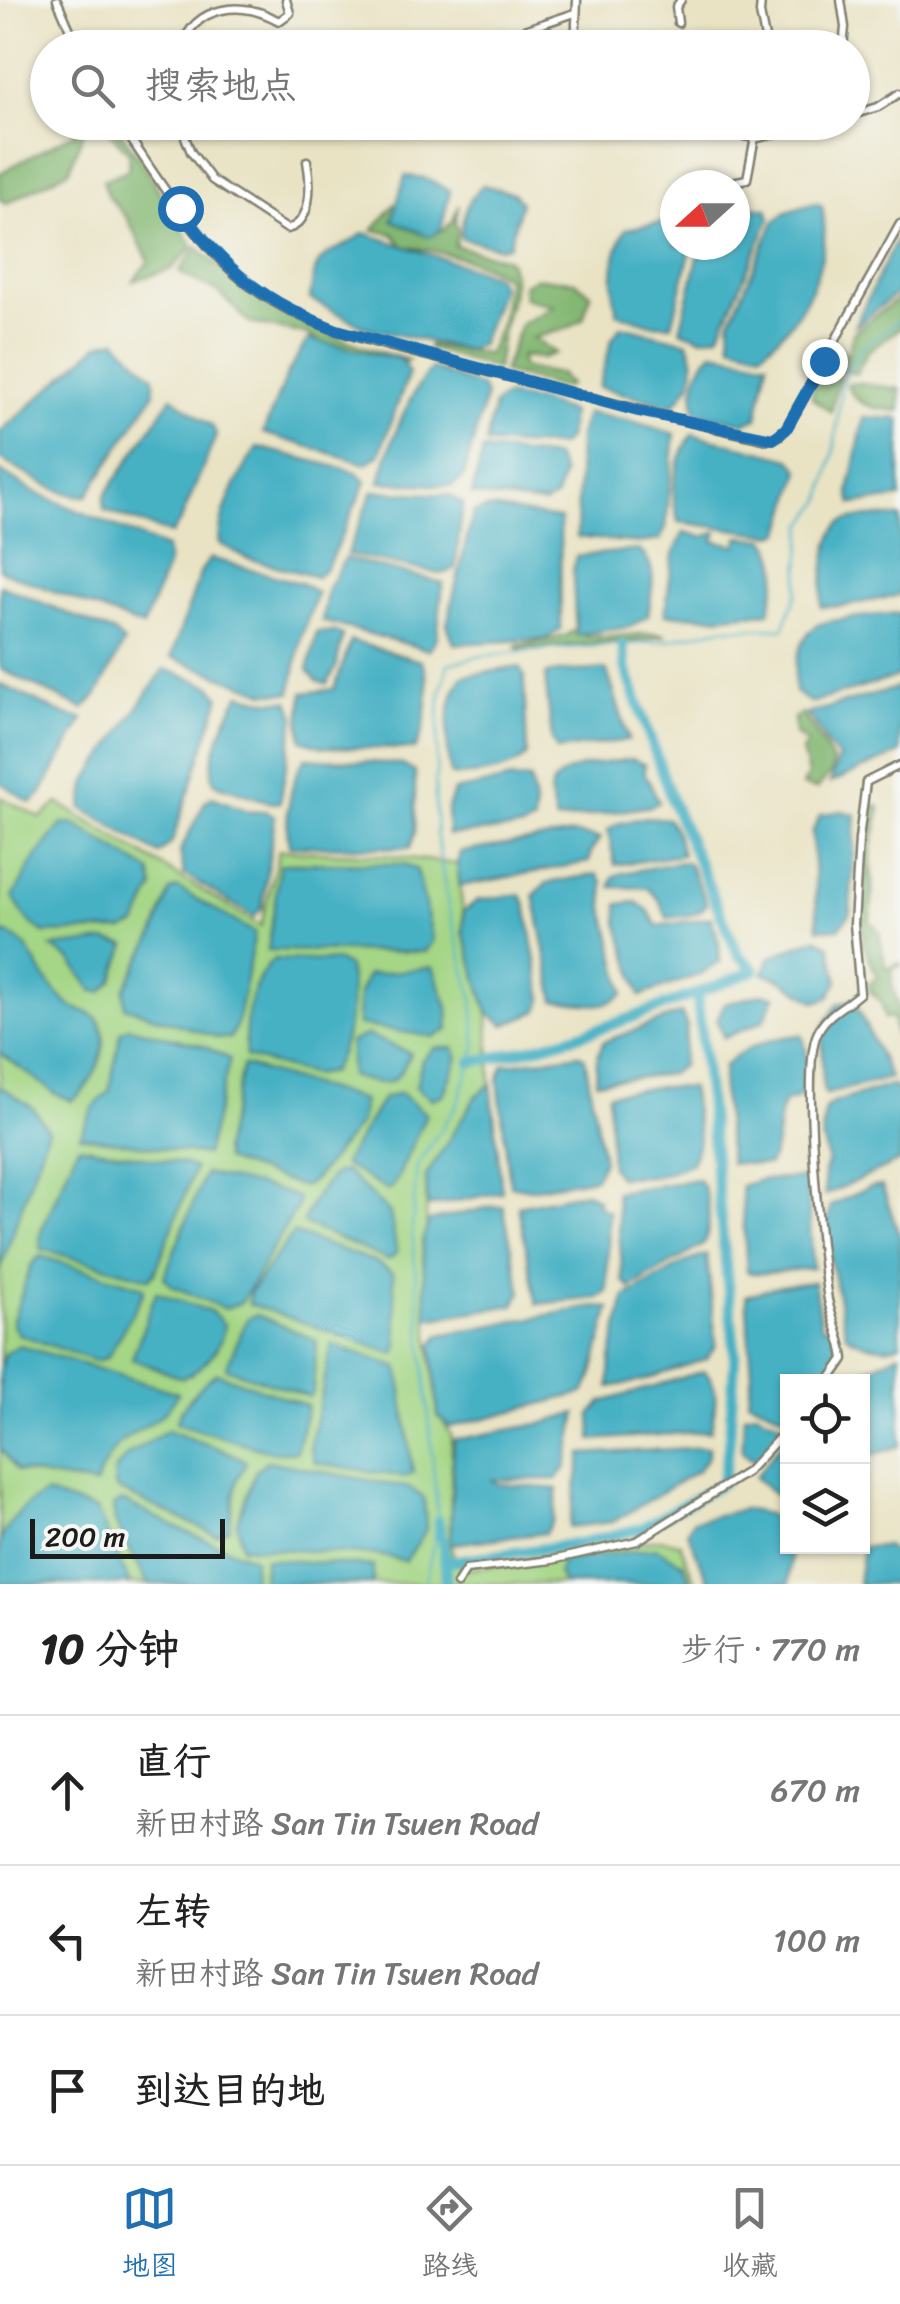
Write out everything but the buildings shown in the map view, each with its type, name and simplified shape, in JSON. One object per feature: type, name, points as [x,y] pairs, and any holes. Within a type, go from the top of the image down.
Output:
[{"type":"street","points":[[57,0],[70,30]]},
{"type":"street","points":[[189,30],[209,11],[220,7],[246,8],[279,20],[290,13],[286,0]]},
{"type":"street","points":[[575,30],[577,0]]},
{"type":"street","points":[[678,23],[676,7],[680,0]]},
{"type":"street","points":[[761,0],[763,30]]},
{"type":"street","points":[[841,0],[845,30]]},
{"type":"street","points":[[525,30],[575,14]]},
{"type":"street","points":[[870,109],[900,93]]},
{"type":"street","points":[[132,140],[202,239],[236,274],[290,312],[337,330],[468,366],[767,440],[780,436],[786,429],[900,224]]},
{"type":"street","points":[[186,140],[212,180],[287,229],[294,228],[302,219],[311,184],[306,161]]},
{"type":"street","points":[[750,170],[755,140]]},
{"type":"street","points":[[834,1374],[844,1359],[830,1312],[823,1263],[812,1059],[816,1035],[825,1019],[860,993],[854,924],[866,782],[900,766]]},
{"type":"street","points":[[457,1584],[466,1570],[552,1560],[637,1541],[747,1472],[780,1437]]},
{"type":"green space","points":[[61,140],[80,140],[69,170],[7,203],[0,200],[0,173]]},
{"type":"green space","points":[[117,140],[126,140],[140,159],[193,247],[171,269],[133,281],[149,261],[127,218],[107,195],[103,180],[128,170],[129,153]]},
{"type":"green space","points":[[394,205],[399,217],[444,230],[459,205],[455,246],[508,259],[513,286],[497,369],[428,348],[429,345],[488,354],[501,323],[508,279],[458,257],[404,247],[393,234],[373,230]]},
{"type":"green space","points":[[197,247],[246,288],[296,318],[348,341],[409,360],[398,370],[345,356],[307,334],[250,323],[218,292],[179,272]]},
{"type":"green space","points":[[536,278],[575,281],[591,294],[583,319],[568,328],[533,338],[556,353],[542,358],[521,356],[522,368],[560,374],[569,385],[564,388],[503,372],[521,324],[554,306],[524,298],[523,285]]},
{"type":"green space","points":[[900,297],[900,328],[868,351],[856,374],[844,371],[853,333]]},
{"type":"green space","points":[[833,346],[845,352],[831,412],[812,398],[815,378]]},
{"type":"green space","points":[[847,384],[900,389],[900,411],[862,403]]},
{"type":"green space","points":[[573,631],[595,637],[666,635],[645,640],[518,649],[516,646],[566,636]]},
{"type":"green space","points":[[801,714],[833,762],[831,773],[817,789],[803,786],[808,774],[802,752],[807,743],[795,734],[794,718]]},
{"type":"green space","points":[[0,797],[41,818],[58,803],[261,926],[279,850],[457,864],[464,920],[488,1013],[491,1084],[474,1100],[426,1176],[427,1315],[438,1412],[452,1437],[450,1544],[457,1565],[471,1569],[659,1539],[680,1543],[696,1584],[0,1584]]},
{"type":"green space","points":[[870,804],[880,806],[871,849],[869,920],[879,931],[886,969],[900,963],[892,969],[892,985],[900,1013],[900,1054],[892,1017],[885,1018],[881,1001],[871,993],[869,985],[877,976],[862,940],[866,936],[861,931],[862,881],[868,873],[863,859]]},
{"type":"water","points":[[405,176],[424,178],[450,191],[441,230],[429,237],[392,220]]},
{"type":"water","points":[[483,185],[513,193],[521,202],[509,245],[501,248],[461,238],[466,209]]},
{"type":"water","points":[[815,203],[822,206],[823,247],[803,306],[777,339],[761,352],[731,344],[730,321],[774,222],[786,212]]},
{"type":"water","points":[[750,207],[767,209],[770,218],[719,335],[702,338],[680,330],[697,260],[750,260]]},
{"type":"water","points":[[660,223],[660,260],[688,260],[672,325],[651,324],[617,313],[613,270],[626,229]]},
{"type":"water","points":[[900,232],[900,291],[854,327]]},
{"type":"water","points":[[364,233],[496,276],[502,287],[480,345],[467,350],[367,328],[310,299],[320,262]]},
{"type":"water","points":[[621,326],[688,342],[694,361],[692,377],[672,406],[599,387],[612,339]]},
{"type":"water","points":[[308,339],[401,359],[409,373],[379,455],[366,464],[263,433],[287,374]]},
{"type":"water","points":[[116,340],[154,377],[154,394],[87,496],[53,488],[0,459],[0,432],[100,344]]},
{"type":"water","points":[[713,352],[768,362],[757,418],[744,423],[696,412],[696,379]]},
{"type":"water","points":[[432,368],[481,387],[486,395],[463,478],[451,486],[380,482],[400,422]]},
{"type":"water","points":[[505,396],[571,412],[568,439],[560,446],[486,444],[494,405]]},
{"type":"water","points":[[172,397],[213,427],[216,436],[181,520],[171,534],[104,510],[104,497]]},
{"type":"water","points":[[586,413],[675,434],[666,527],[660,540],[638,543],[577,537],[579,436]]},
{"type":"water","points":[[864,417],[900,419],[900,498],[852,504],[849,492]]},
{"type":"water","points":[[692,434],[791,459],[800,470],[782,532],[774,535],[679,522],[674,500],[675,477]]},
{"type":"water","points":[[257,447],[357,472],[366,482],[328,565],[317,577],[246,558],[219,543],[227,505]]},
{"type":"water","points":[[483,450],[555,457],[563,474],[556,497],[544,504],[472,495]]},
{"type":"water","points":[[0,471],[34,492],[166,548],[168,564],[143,627],[0,570]]},
{"type":"water","points":[[373,491],[449,495],[463,504],[455,569],[441,574],[347,554]]},
{"type":"water","points":[[490,508],[560,519],[561,629],[545,639],[454,644],[447,624],[473,513]]},
{"type":"water","points":[[900,517],[900,595],[821,607],[826,560],[837,528],[856,518]]},
{"type":"water","points":[[684,532],[703,537],[717,532],[714,541],[737,545],[739,537],[766,539],[777,565],[769,612],[715,617],[665,614],[673,555]]},
{"type":"water","points":[[639,550],[652,572],[648,616],[630,627],[576,635],[576,556]]},
{"type":"water","points":[[210,558],[303,584],[317,593],[301,638],[291,693],[265,693],[171,657],[201,571]]},
{"type":"water","points":[[345,558],[443,583],[437,637],[429,650],[322,621],[328,588]]},
{"type":"water","points":[[0,585],[114,633],[124,643],[97,695],[83,709],[0,669]]},
{"type":"water","points":[[900,613],[900,676],[811,703],[795,692],[796,664],[801,645],[811,630],[824,623]]},
{"type":"water","points":[[317,632],[343,635],[336,667],[327,684],[317,681],[308,670]]},
{"type":"water","points":[[351,641],[421,661],[427,680],[427,705],[414,749],[323,747],[302,740],[303,693],[334,689]]},
{"type":"water","points":[[519,667],[524,676],[527,755],[512,766],[492,772],[451,775],[448,724],[457,685],[463,676]]},
{"type":"water","points":[[164,669],[211,686],[220,697],[172,842],[159,854],[82,808],[87,781]]},
{"type":"water","points":[[607,671],[629,740],[557,750],[552,740],[545,675]]},
{"type":"water","points":[[0,684],[65,715],[83,719],[41,794],[31,803],[0,782]]},
{"type":"water","points":[[900,687],[900,753],[830,783],[839,757],[806,714]]},
{"type":"water","points":[[240,694],[267,701],[289,701],[295,717],[280,802],[272,803],[214,782],[215,750]]},
{"type":"water","points":[[305,758],[401,764],[415,772],[415,832],[410,848],[289,846],[290,800]]},
{"type":"water","points":[[633,759],[645,765],[644,771],[659,802],[556,821],[551,800],[555,780],[574,769]]},
{"type":"water","points":[[513,779],[530,780],[534,822],[523,828],[448,835],[447,811],[454,791]]},
{"type":"water","points":[[212,797],[251,812],[265,811],[275,816],[262,908],[254,917],[184,874],[180,851],[205,802]]},
{"type":"water","points":[[842,811],[856,815],[850,914],[839,928],[818,929],[812,833],[820,815]]},
{"type":"water","points":[[646,817],[668,819],[676,831],[682,855],[615,865],[608,830]]},
{"type":"water","points":[[62,824],[74,824],[150,871],[154,887],[136,925],[124,930],[44,933],[22,913],[13,897],[36,857]]},
{"type":"water","points":[[573,834],[600,838],[589,862],[460,886],[460,852]]},
{"type":"water","points":[[403,864],[417,870],[433,940],[425,952],[268,950],[280,865]]},
{"type":"water","points":[[689,864],[707,904],[694,914],[667,918],[648,888],[611,887],[613,877],[622,873]]},
{"type":"water","points":[[597,874],[603,882],[604,907],[624,993],[600,1004],[555,1001],[534,895],[547,883]]},
{"type":"water","points":[[178,888],[255,933],[237,1024],[230,1038],[219,1038],[125,1007],[124,990],[155,933],[170,891]]},
{"type":"water","points":[[520,894],[526,904],[543,1000],[538,1011],[505,1025],[488,1013],[463,932],[464,911],[478,900]]},
{"type":"water","points":[[636,902],[648,910],[657,926],[711,918],[719,942],[720,962],[698,975],[640,996],[618,923],[618,904]]},
{"type":"water","points":[[0,933],[18,939],[62,999],[95,1017],[101,1025],[103,1045],[97,1067],[72,1101],[56,1094],[0,1053]]},
{"type":"water","points":[[815,938],[830,945],[838,981],[829,997],[816,1002],[780,979],[764,974],[769,958]]},
{"type":"water","points":[[106,941],[126,945],[113,980],[102,992],[93,991],[70,959],[51,947]]},
{"type":"water","points":[[274,959],[338,961],[348,967],[348,1021],[342,1049],[331,1072],[313,1075],[246,1057],[250,1004],[259,979]]},
{"type":"water","points":[[433,967],[448,1007],[449,1030],[434,1037],[358,1025],[359,994],[367,975]]},
{"type":"water","points":[[761,994],[775,996],[764,1020],[724,1038],[717,1020],[724,1004]]},
{"type":"water","points":[[854,1000],[890,1078],[826,1094],[822,1029],[838,1004]]},
{"type":"water","points":[[681,1013],[687,1026],[682,1066],[670,1074],[596,1082],[603,1042]]},
{"type":"water","points":[[129,1027],[204,1046],[230,1059],[206,1155],[80,1136],[93,1108],[109,1091],[121,1031]]},
{"type":"water","points":[[367,1035],[410,1053],[394,1079],[380,1083],[350,1076],[350,1042]]},
{"type":"water","points":[[802,1035],[807,1084],[800,1096],[783,1103],[772,1158],[768,1165],[730,1163],[722,1089],[724,1066],[760,1044]]},
{"type":"water","points":[[435,1048],[454,1048],[458,1058],[443,1095],[432,1099],[416,1087],[422,1060]]},
{"type":"water","points":[[579,1054],[585,1058],[603,1161],[595,1178],[530,1189],[510,1185],[498,1079],[504,1065]]},
{"type":"water","points":[[243,1065],[363,1100],[360,1123],[313,1181],[303,1187],[225,1160],[223,1150]]},
{"type":"water","points":[[491,1084],[502,1192],[428,1207],[426,1176],[476,1096]]},
{"type":"water","points":[[0,1086],[33,1108],[48,1130],[0,1270]]},
{"type":"water","points":[[894,1086],[900,1096],[900,1161],[825,1195],[825,1109]]},
{"type":"water","points":[[657,1087],[691,1088],[699,1139],[692,1163],[658,1176],[618,1177],[611,1167],[608,1094]]},
{"type":"water","points":[[400,1093],[426,1114],[395,1184],[388,1191],[343,1164],[383,1098]]},
{"type":"water","points":[[78,1146],[195,1168],[155,1273],[149,1278],[41,1249],[40,1234]]},
{"type":"water","points":[[345,1171],[390,1213],[397,1253],[388,1260],[302,1223],[333,1174]]},
{"type":"water","points":[[205,1173],[298,1198],[297,1207],[241,1303],[225,1309],[172,1286],[164,1277]]},
{"type":"water","points":[[807,1178],[813,1268],[747,1272],[741,1186],[760,1180]]},
{"type":"water","points":[[698,1179],[706,1193],[709,1212],[703,1245],[630,1288],[623,1281],[616,1192]]},
{"type":"water","points":[[882,1186],[900,1237],[900,1344],[886,1347],[846,1335],[825,1235],[831,1205],[870,1187]]},
{"type":"water","points":[[586,1192],[609,1212],[607,1292],[598,1298],[537,1304],[518,1206]]},
{"type":"water","points":[[503,1206],[521,1292],[514,1305],[427,1319],[422,1241],[429,1221]]},
{"type":"water","points":[[293,1233],[376,1262],[393,1273],[398,1345],[395,1354],[249,1304],[250,1292]]},
{"type":"water","points":[[707,1255],[716,1345],[706,1359],[642,1381],[609,1387],[625,1297],[686,1262]]},
{"type":"water","points":[[40,1256],[143,1287],[144,1292],[107,1358],[95,1361],[18,1334],[12,1323],[31,1265]]},
{"type":"water","points":[[814,1282],[821,1326],[831,1328],[840,1354],[826,1374],[780,1374],[780,1414],[748,1400],[752,1373],[746,1296],[779,1286]]},
{"type":"water","points":[[156,1292],[212,1312],[224,1324],[210,1357],[182,1378],[132,1359]]},
{"type":"water","points":[[591,1307],[610,1308],[584,1393],[450,1427],[438,1416],[432,1345],[440,1335]]},
{"type":"water","points":[[257,1315],[317,1340],[310,1397],[226,1368],[247,1319]]},
{"type":"water","points":[[332,1344],[399,1368],[413,1472],[405,1477],[315,1463],[310,1448]]},
{"type":"water","points":[[19,1345],[178,1393],[161,1415],[115,1449],[95,1485],[17,1471],[0,1448],[0,1371],[4,1354]]},
{"type":"water","points":[[900,1353],[900,1446],[870,1456],[870,1374],[858,1374]]},
{"type":"water","points":[[704,1371],[715,1391],[711,1431],[592,1440],[591,1415],[602,1402]]},
{"type":"water","points":[[217,1373],[308,1406],[296,1452],[272,1452],[176,1423],[192,1395]]},
{"type":"water","points":[[756,1412],[780,1423],[780,1432],[755,1461],[742,1451],[744,1415]]},
{"type":"water","points":[[577,1413],[567,1467],[556,1479],[491,1480],[558,1489],[553,1520],[545,1533],[450,1544],[454,1440]]},
{"type":"water","points":[[168,1430],[246,1462],[237,1480],[229,1529],[216,1535],[116,1489],[114,1472],[127,1455]]},
{"type":"water","points":[[780,1445],[780,1499],[755,1477]]},
{"type":"water","points":[[708,1447],[708,1456],[698,1470],[613,1522],[569,1527],[582,1454]]},
{"type":"water","points":[[267,1461],[410,1488],[424,1498],[426,1530],[406,1561],[377,1555],[242,1547],[237,1522],[256,1470]]},
{"type":"water","points":[[46,1494],[97,1510],[130,1584],[0,1584],[3,1535],[26,1507]]},
{"type":"water","points":[[123,1501],[254,1559],[253,1584],[148,1584],[115,1522],[113,1505]]},
{"type":"water","points":[[743,1509],[768,1514],[780,1525],[780,1554],[791,1554],[789,1584],[710,1584],[687,1532],[693,1521]]},
{"type":"water","points":[[886,1546],[900,1558],[900,1584],[858,1584],[862,1554],[870,1554],[870,1547]]},
{"type":"water","points":[[656,1548],[683,1563],[690,1579],[679,1584],[564,1584],[558,1574],[563,1560]]},
{"type":"water","points":[[265,1559],[373,1566],[373,1584],[262,1584]]},
{"type":"waterway","points":[[425,1584],[438,1521],[412,1229],[417,1165],[457,1105],[476,1047],[473,1000],[448,906],[437,839],[440,697],[448,664],[481,656],[659,642],[722,628],[783,629],[797,593],[804,525],[822,500],[834,451],[842,381],[862,347],[900,320]]},
{"type":"waterway","points":[[471,1062],[579,1035],[755,970],[738,954],[672,801],[625,666],[623,645]]},
{"type":"waterway","points":[[445,1562],[577,1544],[642,1528],[722,1483],[729,1445],[735,1353],[697,994]]},
{"type":"waterway","points":[[438,1521],[446,1584]]},
{"type":"route","points":[[180,208],[202,239],[236,274],[290,312],[337,330],[638,411],[773,439],[786,429],[824,361]]}]
